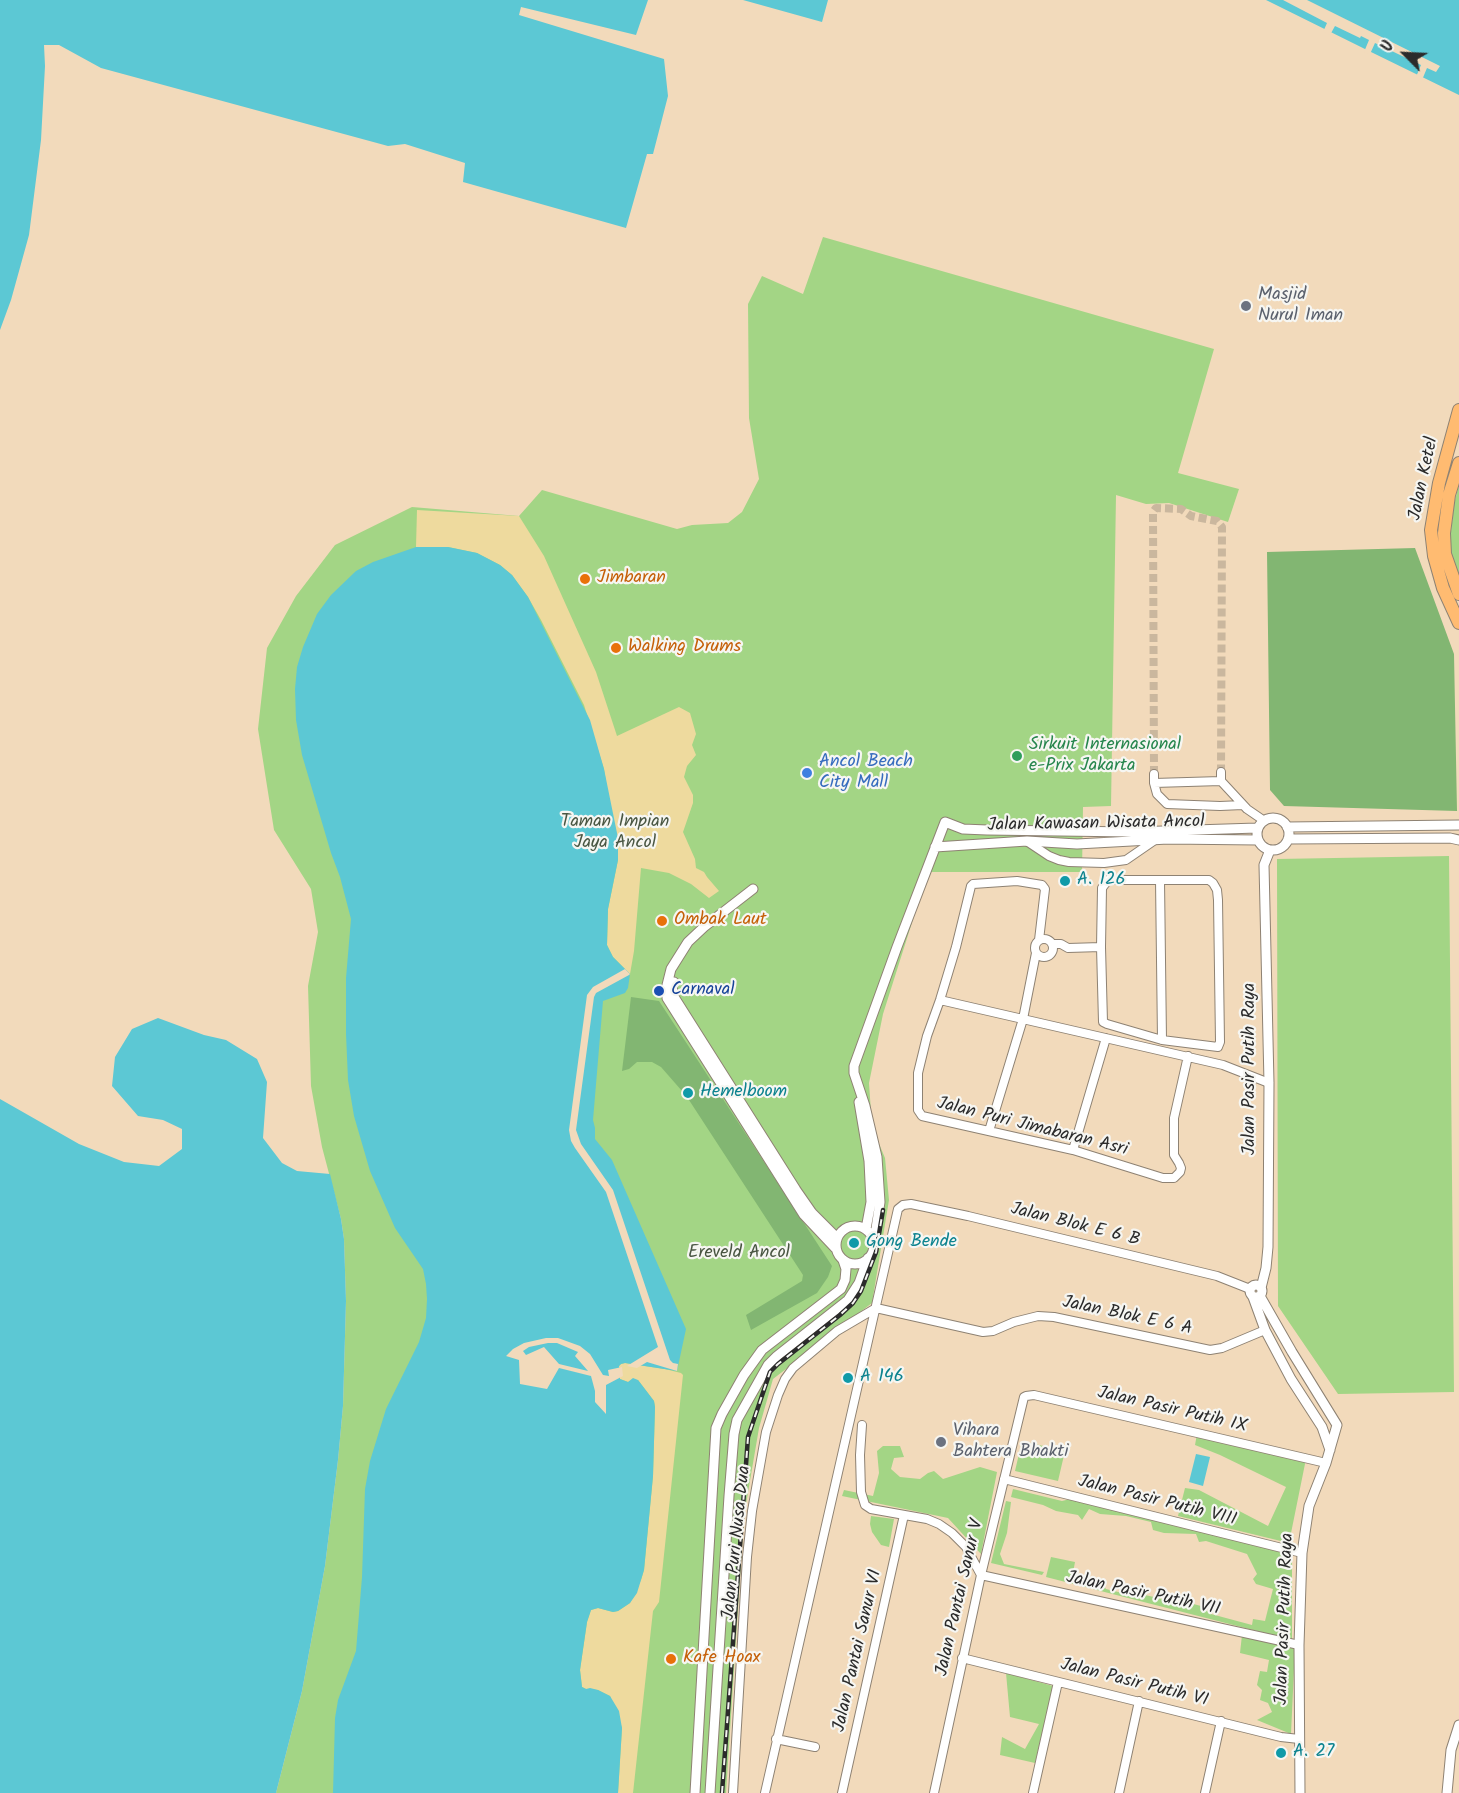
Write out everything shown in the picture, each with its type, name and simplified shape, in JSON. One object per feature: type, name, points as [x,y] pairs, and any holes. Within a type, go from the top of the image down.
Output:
[{"type":"highway","name":"Jalan Ketel","points":[[1459,410],[1439,483],[1445,554],[1459,594]]},
{"type":"highway","name":"Jalan Ketel","points":[[1459,463],[1449,495],[1431,530],[1434,556],[1443,588],[1459,623]]},
{"type":"street","points":[[1221,772],[1221,782],[1260,824],[1258,840],[1270,850],[1281,848],[1288,839],[1287,827],[1275,817],[1260,824]]},
{"type":"street","points":[[1154,774],[1157,794],[1167,804],[1243,805]]},
{"type":"street","points":[[1154,783],[1221,782]]},
{"type":"street","name":"Jalan Kawasan Wisata Ancol","points":[[1258,840],[1155,840],[1077,844],[1027,841],[935,847],[945,822],[963,829],[1132,832],[1260,824]]},
{"type":"street","points":[[1287,827],[1459,825]]},
{"type":"street","points":[[985,843],[987,830]]},
{"type":"street","points":[[1288,839],[1450,838],[1459,840]]},
{"type":"street","points":[[1027,841],[1059,860],[1104,863],[1126,860],[1155,840]]},
{"type":"street","points":[[843,1260],[856,1264],[864,1262],[872,1253],[880,1202],[877,1157],[854,1066],[935,847]]},
{"type":"street","name":"Jalan Pasir Putih Raya","points":[[1270,850],[1264,865],[1269,1083],[1268,1247],[1266,1268],[1256,1293],[1338,1425],[1309,1506],[1302,1553],[1299,1645],[1300,1793]]},
{"type":"street","points":[[1108,880],[1209,880],[1213,883],[1217,890],[1218,900],[1219,1045],[1216,1048],[1162,1040],[1103,1022],[1101,947],[1102,888],[1108,880]]},
{"type":"street","points":[[1160,880],[1162,1040]]},
{"type":"street","name":"Jalan Puri Jimabaran Asri","points":[[1039,940],[1045,889],[1040,884],[1017,881],[971,886],[956,947],[927,1036],[918,1073],[918,1110],[926,1117],[1073,1150],[1163,1178],[1174,1178],[1180,1172],[1179,1163],[1174,1155],[1174,1118],[1188,1056]]},
{"type":"street","points":[[695,1793],[716,1428],[750,1365],[762,1350],[841,1289],[846,1269],[836,1249],[804,1215],[667,998],[671,969],[688,942],[704,927],[755,891],[692,947],[677,972],[672,987],[674,997],[810,1210],[837,1238]]},
{"type":"street","points":[[988,1131],[1023,1019],[1036,953],[1035,946],[1039,940],[1048,940],[1052,944],[1061,944],[1068,948],[1101,947]]},
{"type":"street","points":[[1052,944],[1052,954]]},
{"type":"street","points":[[1036,953],[1045,958],[1068,948]]},
{"type":"street","points":[[940,1000],[1188,1056],[1223,1065],[1269,1083]]},
{"type":"street","points":[[1073,1150],[1106,1038]]},
{"type":"street","points":[[858,1084],[859,1108],[869,1161],[871,1202],[866,1229]]},
{"type":"street","name":"Jalan Blok E 6 B","points":[[876,1308],[898,1209],[903,1205],[911,1204],[1217,1276],[1256,1293]]},
{"type":"street","points":[[836,1249],[837,1238],[844,1229],[852,1225],[866,1229],[874,1242]]},
{"type":"street","points":[[710,1793],[733,1444],[737,1420],[768,1365],[848,1300],[859,1282],[868,1258]]},
{"type":"street","points":[[1256,1293],[1265,1330],[1291,1378],[1322,1427],[1330,1450]]},
{"type":"street","points":[[765,1793],[876,1308]]},
{"type":"street","name":"Jalan Blok E 6 A","points":[[876,1308],[983,1332],[993,1331],[1014,1322],[1038,1316],[1054,1317],[1210,1350],[1222,1348],[1265,1330]]},
{"type":"street","name":"Jalan Puri Nusa Dua","points":[[733,1793],[747,1557],[766,1432],[778,1395],[785,1379],[794,1368],[837,1331],[876,1308]]},
{"type":"street","points":[[1291,1378],[1302,1369]]},
{"type":"street","name":"Jalan Pasir Putih IX","points":[[1022,1410],[1024,1398],[1034,1395],[1326,1463]]},
{"type":"street","name":"Jalan Pantai Sanur V","points":[[933,1793],[981,1575],[1022,1410]]},
{"type":"street","points":[[862,1425],[860,1470],[863,1503],[871,1509],[927,1519],[939,1524],[966,1547],[981,1575]]},
{"type":"street","name":"Jalan Pasir Putih VIII","points":[[1004,1479],[1302,1553]]},
{"type":"street","name":"Jalan Pantai Sanur VI","points":[[842,1793],[904,1515]]},
{"type":"street","points":[[712,1518],[728,1519]]},
{"type":"street","name":"Jalan Pasir Putih VII","points":[[981,1575],[1299,1645]]},
{"type":"street","name":"Jalan Pasir Putih VI","points":[[962,1658],[1281,1737],[1299,1739]]},
{"type":"street","points":[[1033,1793],[1058,1682]]},
{"type":"street","points":[[1119,1793],[1139,1701]]},
{"type":"street","points":[[1205,1793],[1221,1721]]},
{"type":"street","points":[[1447,1793],[1450,1750],[1459,1725]]},
{"type":"street","points":[[776,1739],[814,1746]]},
{"type":"green space","name":"Taman Impian Jaya Ancol","points":[[823,237],[1214,349],[1178,473],[1239,489],[1228,522],[1169,503],[1146,504],[1116,495],[1111,806],[1083,807],[1082,872],[928,872],[883,1014],[869,1083],[872,1127],[885,1158],[889,1200],[872,1303],[773,1379],[759,1428],[744,1516],[726,1793],[276,1793],[302,1691],[325,1566],[343,1406],[346,1301],[341,1219],[322,1147],[311,1086],[308,986],[318,932],[311,889],[274,830],[258,729],[267,648],[296,596],[335,545],[412,507],[519,516],[542,490],[677,529],[692,525],[728,523],[742,512],[759,479],[749,418],[748,304],[762,276],[803,294]]},
{"type":"green space","points":[[1459,485],[1459,582],[1449,550],[1454,504]]},
{"type":"green space","points":[[1415,548],[1454,654],[1457,811],[1284,806],[1270,790],[1267,552]]},
{"type":"green space","points":[[1449,856],[1454,1392],[1338,1394],[1278,1306],[1277,859]]},
{"type":"green space","points":[[631,997],[659,1001],[832,1266],[828,1277],[817,1293],[751,1330],[746,1315],[802,1281],[803,1275],[689,1100],[690,1094],[682,1091],[661,1067],[652,1062],[637,1062],[629,1069],[622,1071]]},
{"type":"green space","points":[[1197,1434],[1307,1454],[1289,1543],[1178,1516],[1185,1488],[1199,1490],[1268,1526],[1286,1487],[1195,1445]]},
{"type":"green space","points":[[1022,1441],[1065,1451],[1058,1481],[1015,1471]]},
{"type":"green space","points":[[883,1446],[900,1446],[904,1457],[894,1458],[891,1469],[900,1477],[920,1479],[934,1471],[943,1479],[980,1467],[997,1472],[981,1554],[948,1518],[842,1496],[844,1490],[873,1496],[879,1473],[877,1451]]},
{"type":"green space","points":[[1013,1489],[1062,1501],[1070,1499],[1292,1553],[1292,1640],[1046,1577],[1051,1557],[1075,1562],[1072,1578],[1143,1598],[1145,1595],[1176,1602],[1182,1601],[1201,1606],[1211,1614],[1252,1625],[1253,1619],[1265,1621],[1273,1589],[1256,1584],[1253,1579],[1257,1574],[1247,1554],[1206,1541],[1199,1542],[1196,1534],[1164,1533],[1153,1530],[1151,1522],[1126,1516],[1100,1514],[1089,1509],[1082,1520],[1078,1515],[1056,1511],[1043,1505],[1011,1497]]},
{"type":"green space","points":[[1006,1501],[1011,1502],[1007,1533],[1000,1554],[1004,1564],[1044,1572],[1042,1575],[991,1563]]},
{"type":"green space","points":[[871,1516],[894,1519],[889,1547],[881,1545],[872,1532]]},
{"type":"green space","points":[[1242,1635],[1295,1647],[1291,1734],[1257,1720],[1272,1712],[1268,1703],[1260,1700],[1262,1690],[1257,1685],[1260,1671],[1267,1672],[1269,1660],[1240,1653]]},
{"type":"green space","points":[[1006,1673],[1053,1686],[1035,1763],[1000,1755],[1002,1737],[1025,1749],[1039,1724],[1010,1717]]},
{"type":"sand","points":[[417,510],[519,516],[544,556],[596,672],[617,736],[679,707],[690,713],[696,734],[692,745],[696,755],[687,766],[684,777],[693,795],[693,803],[683,832],[695,859],[696,868],[704,872],[719,891],[709,898],[691,884],[669,873],[641,868],[630,974],[613,957],[607,945],[608,909],[618,860],[604,769],[584,705],[541,620],[512,575],[500,565],[477,553],[448,547],[416,547]]},
{"type":"sand","points":[[625,1363],[665,1369],[683,1375],[659,1602],[653,1611],[633,1793],[618,1793],[622,1728],[610,1696],[598,1690],[582,1687],[580,1670],[591,1610],[598,1608],[613,1612],[630,1603],[644,1570],[653,1476],[655,1407],[654,1401],[638,1380],[628,1382],[620,1379],[619,1366]]},
{"type":"water","points":[[0,0],[648,0],[636,35],[521,7],[519,15],[664,59],[668,96],[653,154],[647,154],[626,228],[463,182],[465,163],[405,144],[388,146],[101,68],[59,45],[44,45],[41,140],[29,235],[0,330]]},
{"type":"water","points":[[743,0],[828,0],[822,22]]},
{"type":"water","points":[[1266,0],[1459,0],[1459,95],[1371,52]]},
{"type":"water","points":[[416,547],[448,547],[477,553],[500,565],[512,575],[528,597],[590,720],[604,769],[618,838],[618,860],[608,909],[607,945],[613,957],[630,974],[625,993],[603,1001],[593,1120],[595,1139],[612,1160],[686,1329],[677,1371],[625,1363],[619,1366],[620,1379],[628,1382],[633,1378],[638,1380],[654,1401],[655,1407],[653,1476],[644,1570],[637,1593],[630,1603],[613,1612],[598,1608],[591,1610],[580,1670],[582,1687],[598,1690],[610,1696],[619,1711],[622,1728],[618,1793],[333,1793],[335,1718],[338,1700],[356,1651],[362,1577],[365,1489],[370,1461],[386,1409],[419,1342],[426,1318],[427,1299],[423,1269],[395,1228],[370,1171],[354,1116],[348,1080],[346,1034],[346,978],[351,919],[302,755],[296,720],[295,689],[297,667],[303,647],[317,614],[331,595],[356,571],[373,562]]},
{"type":"water","points":[[158,1018],[204,1035],[226,1040],[257,1059],[267,1082],[263,1138],[282,1163],[297,1171],[330,1174],[341,1219],[346,1301],[343,1406],[325,1566],[302,1691],[276,1793],[0,1793],[0,1099],[79,1144],[124,1162],[159,1166],[182,1149],[182,1129],[163,1120],[138,1116],[112,1086],[115,1057],[132,1029]]},
{"type":"water","points":[[1196,1454],[1210,1457],[1203,1486],[1189,1482]]},
{"type":"pier","points":[[1283,0],[1307,0],[1440,66],[1436,72],[1427,68],[1422,80],[1416,77],[1421,65],[1375,43],[1370,54],[1364,52],[1369,40],[1335,26],[1330,35],[1323,32],[1327,23]]},
{"type":"pier","points":[[625,969],[629,975],[596,993],[594,997],[576,1130],[581,1144],[613,1190],[670,1360],[678,1364],[677,1371],[647,1362],[637,1368],[627,1366],[658,1347],[606,1192],[575,1148],[569,1130],[587,995],[593,987]]},
{"type":"pier","points":[[558,1338],[580,1346],[590,1354],[603,1375],[609,1376],[608,1370],[622,1367],[623,1376],[606,1385],[606,1414],[595,1402],[591,1376],[559,1368],[547,1389],[520,1384],[519,1360],[506,1356],[524,1343]],"holes":[[[557,1343],[578,1352],[575,1356],[588,1371],[559,1364],[544,1347],[526,1355],[523,1351],[529,1347]]]},
{"type":"tunnel","points":[[1154,774],[1153,512],[1156,508],[1181,509],[1191,516],[1217,521],[1222,527],[1221,772]]},
{"type":"railway","points":[[722,1793],[748,1437],[770,1372],[840,1315],[853,1303],[861,1291],[876,1252],[883,1210]]},
{"type":"place","name":"Masjid Nurul Iman","points":[[1246,306]]},
{"type":"place","name":"Jimbaran","points":[[585,579]]},
{"type":"place","name":"Walking Drums","points":[[616,648]]},
{"type":"place","name":"Sirkuit Internasional e-Prix Jakarta","points":[[1017,756]]},
{"type":"place","name":"Ancol Beach City Mall","points":[[807,773]]},
{"type":"place","name":"A. 126","points":[[1065,881]]},
{"type":"place","name":"Ombak Laut","points":[[662,921]]},
{"type":"place","name":"Carnaval","points":[[659,991]]},
{"type":"place","name":"Hemelboom","points":[[688,1093]]},
{"type":"place","name":"Gong Bende","points":[[854,1243]]},
{"type":"place","name":"A 146","points":[[848,1378]]},
{"type":"place","name":"Vihara Bahtera Bhakti","points":[[941,1442]]},
{"type":"place","name":"Kafe Hoax","points":[[671,1659]]},
{"type":"place","name":"A. 27","points":[[1281,1753]]},
{"type":"park label","name":"Ereveld Ancol","points":[[739,1254]]}]
